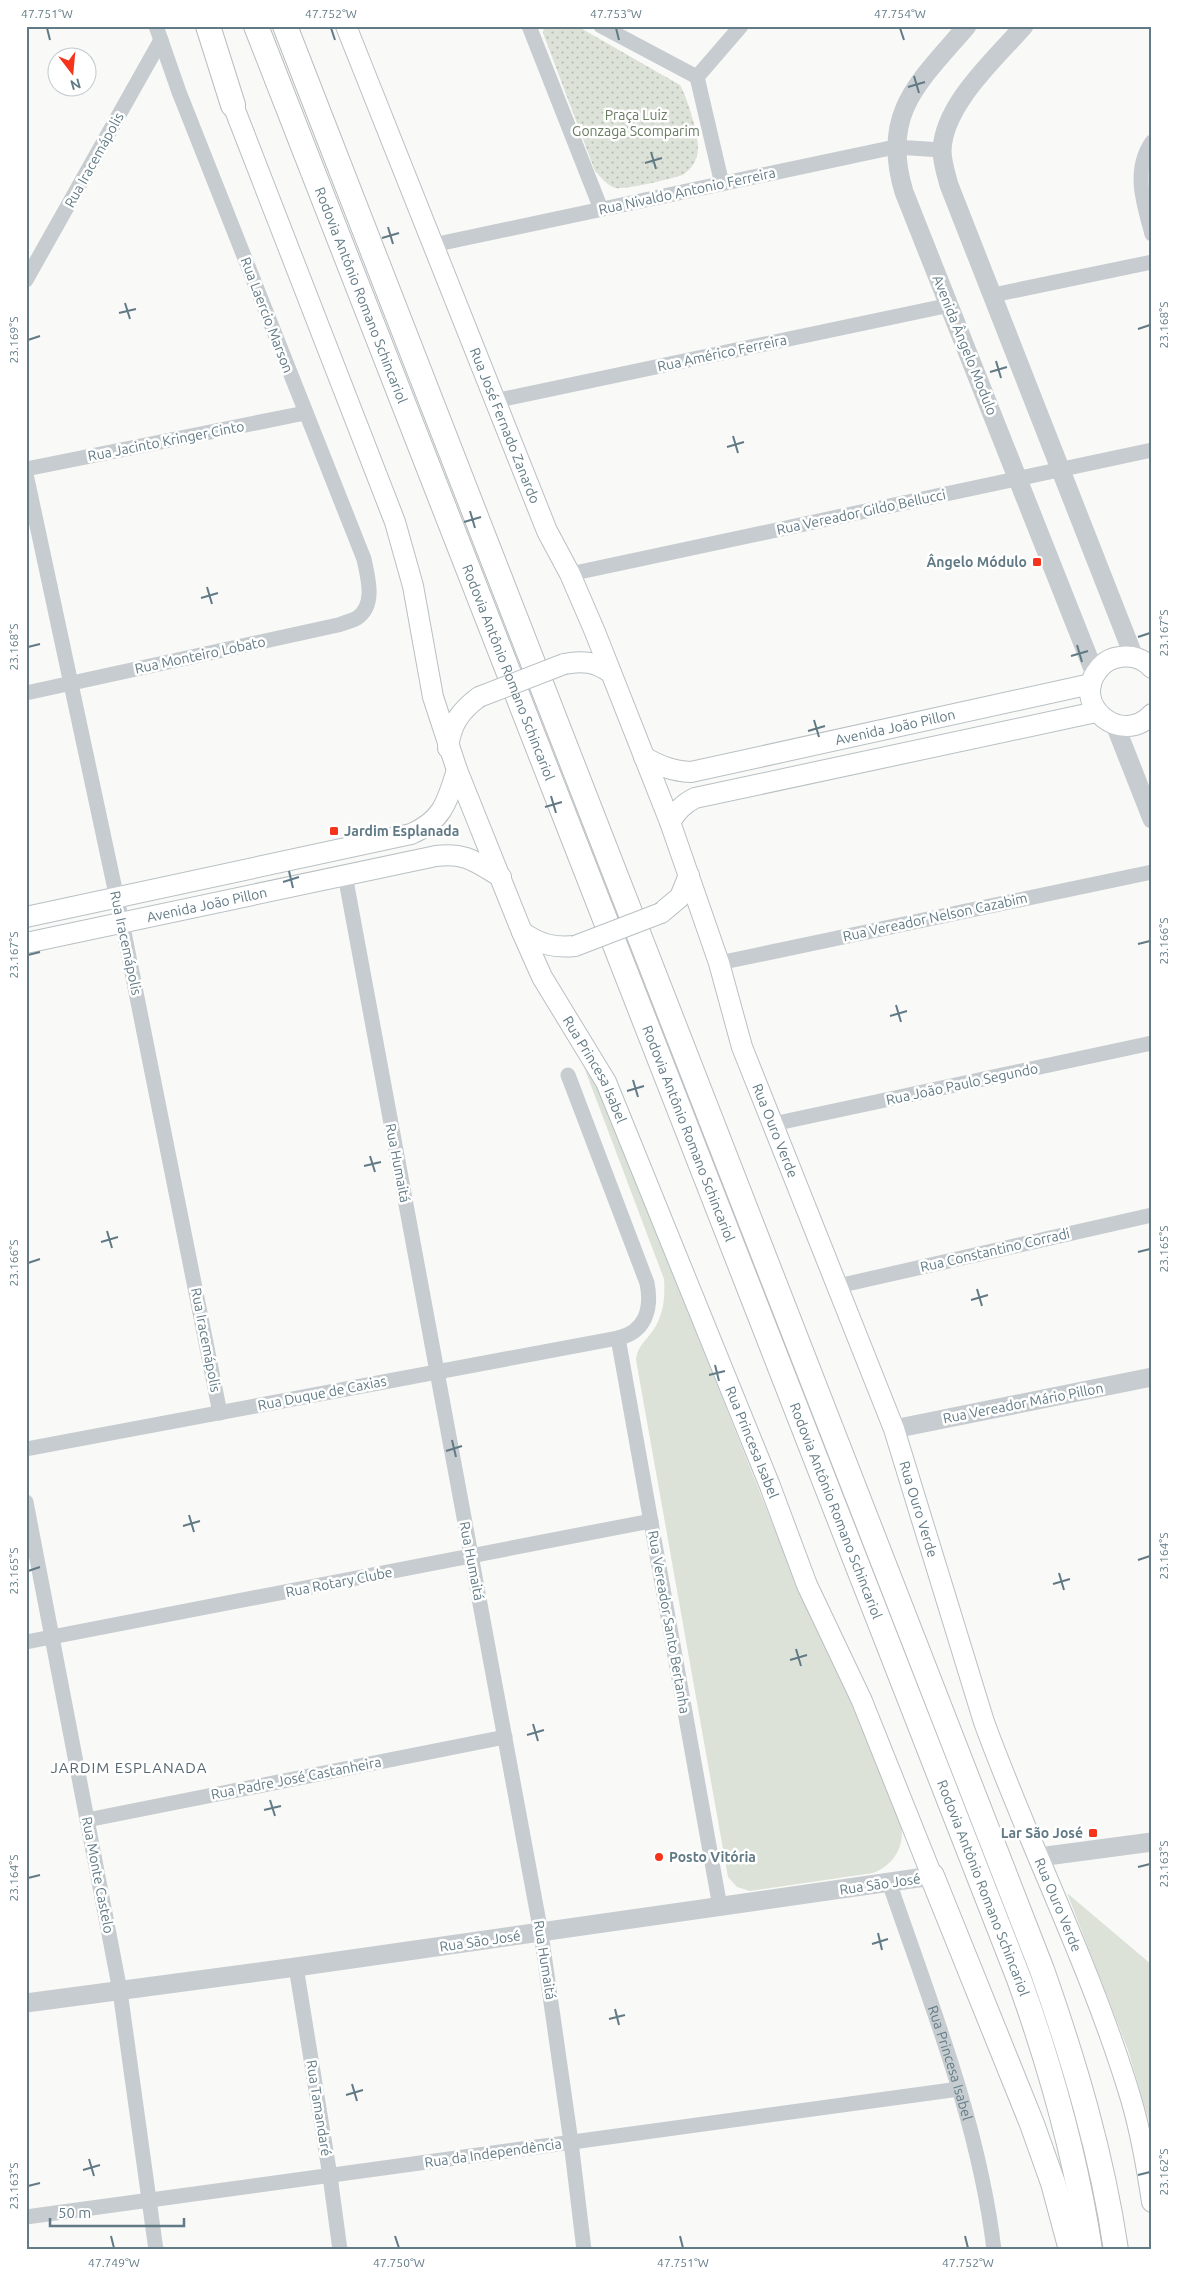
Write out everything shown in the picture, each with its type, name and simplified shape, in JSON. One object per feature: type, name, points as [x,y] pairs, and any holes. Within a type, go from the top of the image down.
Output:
[{"type":"highway","points":[[208,26],[233,105]]},
{"type":"highway","name":"Rodovia Antônio Romano Schincariol","points":[[256,26],[1019,1979],[1038,2031],[1065,2122],[1083,2199],[1090,2250]]},
{"type":"highway","name":"Rodovia Antônio Romano Schincariol","points":[[285,26],[1042,1970],[1063,2032],[1096,2143],[1110,2205],[1116,2250]]},
{"type":"highway","points":[[932,1876],[1032,2124],[1053,2183],[1071,2250]]},
{"type":"main road","name":"Rua José Fernado Zanardo","points":[[346,26],[494,401],[547,530],[570,574],[670,822]]},
{"type":"main road","name":"Rua Princesa Isabel","points":[[233,105],[395,522],[413,586],[433,697],[448,748],[522,932],[542,976],[606,1082],[770,1486],[807,1585],[862,1701],[932,1876]]},
{"type":"main road","points":[[1152,668],[1134,657],[1116,658],[1100,666],[1093,679],[1091,698],[1096,712],[1115,725],[1132,726],[1141,723],[1152,714]]},
{"type":"main road","points":[[448,748],[450,732],[456,718],[479,697],[564,664],[577,661],[601,666],[611,673]]},
{"type":"main road","name":"Avenida João Pillon","points":[[644,757],[661,767],[676,772],[691,772],[1093,679]]},
{"type":"main road","name":"Avenida João Pillon","points":[[670,822],[677,810],[686,802],[695,798],[1096,712]]},
{"type":"main road","name":"Avenida João Pillon","points":[[26,917],[411,834],[427,827],[439,816],[448,800],[457,770]]},
{"type":"main road","name":"Rua Ouro Verde","points":[[670,822],[718,963],[742,1047],[894,1429],[984,1722],[1074,1944],[1125,2081],[1140,2131],[1152,2202]]},
{"type":"main road","name":"Avenida João Pillon","points":[[26,943],[453,854],[473,860],[500,877]]},
{"type":"main road","points":[[522,932],[546,946],[574,946],[661,914],[680,897],[689,875]]},
{"type":"street","points":[[529,26],[601,210]]},
{"type":"street","points":[[601,26],[697,77],[722,184]]},
{"type":"street","points":[[697,77],[741,26]]},
{"type":"street","name":"Avenida Ângelo Modulo","points":[[967,26],[918,84],[900,120],[895,147],[897,166],[904,192],[1018,478],[1093,679]]},
{"type":"street","points":[[1024,26],[966,94],[948,124],[942,150],[949,184],[1134,657]]},
{"type":"street","name":"Rua Iracemápolis","points":[[26,280],[159,33]]},
{"type":"street","name":"Rua Laercio Marson","points":[[159,33],[179,92],[364,559],[370,582],[368,605]]},
{"type":"street","points":[[1152,142],[1144,157],[1140,184],[1152,234]]},
{"type":"street","name":"Rua Nivaldo Antonio Ferreira","points":[[432,245],[895,147],[942,150]]},
{"type":"street","points":[[993,295],[1152,262]]},
{"type":"street","name":"Rua Américo Ferreira","points":[[494,401],[950,306]]},
{"type":"street","name":"Rua Jacinto Kringer Cinto","points":[[26,469],[306,413]]},
{"type":"street","name":"Rua Vereador Gildo Bellucci","points":[[570,574],[1152,450]]},
{"type":"street","name":"Rua Iracemápolis","points":[[26,474],[122,922],[220,1413]]},
{"type":"street","name":"Rua Monteiro Lobato","points":[[26,693],[338,625],[357,618],[368,605]]},
{"type":"street","points":[[1115,725],[1152,819]]},
{"type":"street","name":"Rua Vereador Nelson Cazabim","points":[[718,963],[1152,872]]},
{"type":"street","name":"Rua Humaitá","points":[[345,875],[541,1932],[571,2142],[584,2250]]},
{"type":"street","name":"Rua João Paulo Segundo","points":[[773,1124],[1152,1043]]},
{"type":"street","name":"Rua Princesa Isabel","points":[[568,1075],[650,1298],[647,1315],[643,1323],[628,1336],[618,1338]]},
{"type":"street","name":"Rua Constantino Corradi","points":[[838,1286],[1152,1215]]},
{"type":"street","name":"Rua Duque de Caxias","points":[[26,1450],[618,1338]]},
{"type":"street","name":"Rua Vereador Santo Bertanha","points":[[618,1338],[720,1907]]},
{"type":"street","name":"Rua Vereador Mário Pillon","points":[[894,1429],[1152,1377]]},
{"type":"street","name":"Rua Monte Castelo","points":[[26,1502],[120,1991],[156,2250]]},
{"type":"street","name":"Rua Rotary Clube","points":[[26,1642],[651,1521]]},
{"type":"street","name":"Rua Padre José Castanheira","points":[[87,1820],[505,1737]]},
{"type":"street","points":[[1038,1857],[1152,1842]]},
{"type":"street","name":"Rua São José","points":[[26,2003],[296,1968],[932,1876]]},
{"type":"street","name":"Rua Princesa Isabel","points":[[889,1882],[949,2053],[989,2210],[991,2249]]},
{"type":"street","name":"Rua Tamandaré","points":[[296,1968],[330,2176],[340,2250]]},
{"type":"street","name":"Rua da Independência","points":[[26,2217],[959,2089]]},
{"type":"green space","name":"Praça Luiz Gonzaga Scomparim","points":[[544,26],[577,26],[680,85],[690,109],[696,131],[698,149],[694,164],[684,174],[629,187],[616,188],[604,181],[595,171],[543,33]]},
{"type":"green space","points":[[584,1067],[596,1086],[611,1119],[798,1588],[853,1704],[901,1823],[900,1847],[897,1853],[887,1865],[873,1873],[750,1891],[737,1887],[728,1877],[636,1360],[640,1347],[654,1329],[660,1317],[664,1299],[664,1279]]},
{"type":"green space","points":[[1067,1893],[1152,1965],[1151,2128],[1128,2050]]},
{"type":"place","name":"Ângelo Módulo","points":[[1037,562]]},
{"type":"place","name":"Jardim Esplanada","points":[[334,831]]},
{"type":"place","name":"Lar São José","points":[[1093,1833]]},
{"type":"place","name":"Posto Vitória","points":[[659,1857]]},
{"type":"district","name":"JARDIM ESPLANADA","points":[[129,1767]]}]
